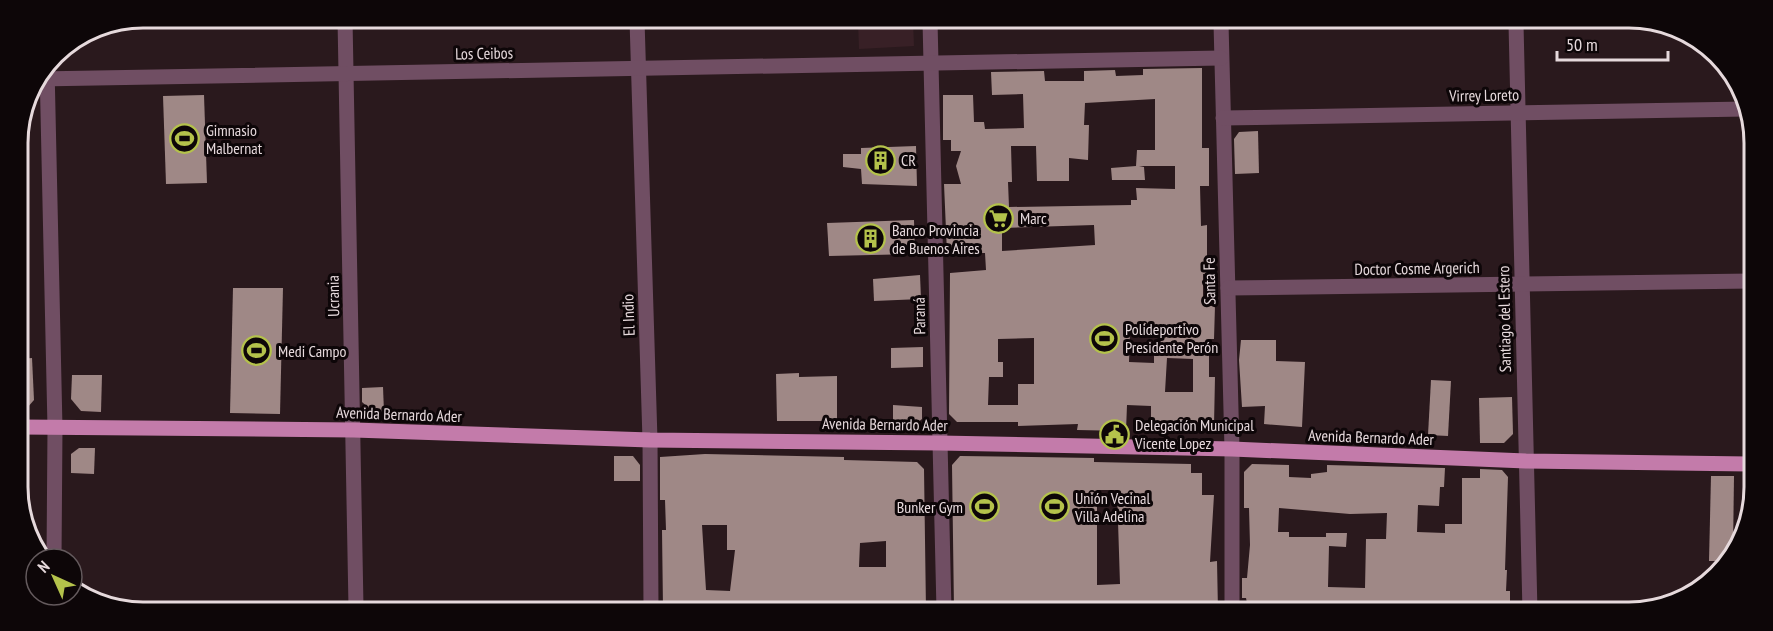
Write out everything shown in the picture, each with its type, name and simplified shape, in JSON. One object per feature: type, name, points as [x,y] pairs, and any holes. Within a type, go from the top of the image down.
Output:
[{"type":"main road","name":"Avenida Bernardo Ader","points":[[28,427],[354,430],[650,440],[1232,449],[1526,461],[1744,464]]},
{"type":"street","name":"Paraná","points":[[930,28],[944,602]]},
{"type":"street","name":"Santa Fe","points":[[1221,28],[1232,449],[1232,602]]},
{"type":"street","name":"Santiago del Estero","points":[[1516,28],[1530,602]]},
{"type":"street","name":"Ucrania","points":[[345,29],[356,602]]},
{"type":"street","name":"El Indio","points":[[637,29],[650,440],[651,602]]},
{"type":"street","points":[[930,62],[1221,58]]},
{"type":"street","name":"Los Ceibos","points":[[51,75],[346,73],[930,62]]},
{"type":"street","points":[[44,86],[55,428],[54,547]]},
{"type":"street","name":"Virrey Loreto","points":[[1223,118],[1739,108]]},
{"type":"street","name":"Doctor Cosme Argerich","points":[[1227,288],[1744,281]]},
{"type":"shaded area","points":[[913,28],[914,46],[859,49],[858,29]]},
{"type":"building","points":[[1202,68],[1202,148],[1209,148],[1209,186],[1200,186],[1201,226],[1207,225],[1207,274],[1203,274],[1203,306],[1215,306],[1214,339],[1209,339],[1209,377],[1215,377],[1214,425],[1208,429],[1168,428],[1168,423],[1151,420],[1151,406],[1127,405],[1126,431],[1077,430],[1078,424],[1018,426],[1018,422],[957,422],[949,414],[950,273],[986,270],[985,253],[947,253],[944,184],[961,184],[956,166],[961,151],[951,151],[951,140],[943,140],[943,95],[973,95],[974,122],[984,122],[985,129],[1024,128],[1023,94],[992,95],[991,72],[1044,71],[1045,81],[1084,81],[1084,71],[1115,70],[1116,76],[1143,75],[1143,69]],"holes":[[[1155,99],[1155,150],[1137,150],[1136,166],[1111,168],[1112,180],[1145,180],[1144,167],[1139,166],[1175,166],[1175,189],[1136,188],[1137,200],[1131,200],[1131,205],[1009,207],[1008,182],[1012,182],[1011,146],[1036,146],[1037,181],[1069,181],[1069,158],[1088,160],[1089,125],[1084,125],[1085,103]],[[1094,225],[1095,245],[1002,251],[1002,228]],[[1130,332],[1159,332],[1154,363],[1129,362]],[[1034,338],[1034,384],[1018,384],[1018,405],[988,405],[989,377],[1003,377],[1003,362],[998,362],[998,339]],[[1167,358],[1193,359],[1193,392],[1165,392]]]},
{"type":"building","name":"Gimnasio Malbernat","points":[[204,95],[207,183],[166,184],[163,96]]},
{"type":"building","points":[[1258,131],[1259,173],[1235,174],[1234,139],[1239,132]]},
{"type":"building","name":"CR","points":[[916,146],[917,186],[862,184],[861,169],[843,167],[843,154],[861,154],[861,148]]},
{"type":"building","name":"Banco Provincia de Buenos Aires","points":[[914,220],[915,254],[829,256],[827,223]]},
{"type":"building","points":[[920,275],[921,299],[874,301],[873,279]]},
{"type":"building","name":"Medi Campo","points":[[233,288],[283,288],[280,414],[230,413]]},
{"type":"building","points":[[1241,340],[1276,340],[1276,361],[1305,362],[1302,427],[1264,424],[1265,406],[1242,407],[1239,360]]},
{"type":"building","points":[[923,347],[923,367],[891,368],[891,348]]},
{"type":"building","points":[[28,358],[32,358],[34,400],[28,407]]},
{"type":"building","points":[[799,373],[799,377],[837,376],[837,421],[777,421],[776,374]]},
{"type":"building","points":[[72,375],[102,375],[101,412],[81,411],[71,399]]},
{"type":"building","points":[[1431,380],[1451,381],[1448,436],[1428,435]]},
{"type":"building","points":[[383,387],[384,412],[373,412],[362,402],[362,388]]},
{"type":"building","points":[[1512,397],[1513,434],[1504,443],[1480,443],[1479,398]]},
{"type":"building","points":[[893,405],[922,407],[922,419],[917,423],[893,423]]},
{"type":"building","points":[[79,448],[95,448],[94,474],[71,473],[71,454]]},
{"type":"building","points":[[705,454],[844,457],[844,460],[917,462],[924,469],[926,602],[663,602],[662,530],[666,530],[665,500],[660,500],[660,457]],"holes":[[[702,525],[727,525],[727,550],[735,550],[730,591],[706,590]],[[886,541],[886,567],[859,567],[860,543]]]},
{"type":"building","points":[[614,456],[633,456],[640,465],[640,481],[614,481]]},
{"type":"building","points":[[960,456],[1094,458],[1094,462],[1191,464],[1191,473],[1202,473],[1202,495],[1214,495],[1210,562],[1217,561],[1218,602],[954,602],[952,465]],"holes":[[[1097,490],[1117,490],[1120,584],[1097,585]]]},
{"type":"building","points":[[1252,464],[1289,465],[1289,477],[1311,478],[1311,474],[1327,472],[1327,465],[1445,468],[1444,487],[1440,487],[1439,506],[1418,505],[1417,532],[1445,533],[1445,524],[1462,524],[1462,478],[1480,478],[1480,469],[1502,470],[1508,477],[1505,570],[1507,570],[1506,591],[1510,591],[1510,602],[1247,602],[1246,598],[1242,598],[1242,578],[1247,578],[1250,545],[1249,508],[1244,508],[1244,472]],"holes":[[[1279,508],[1350,514],[1387,513],[1386,539],[1366,539],[1365,588],[1328,587],[1329,546],[1346,547],[1347,533],[1326,533],[1326,537],[1289,537],[1289,532],[1278,532]]]},
{"type":"building","points":[[1711,476],[1734,476],[1733,538],[1718,561],[1709,561]]},
{"type":"place","name":"Gimnasio Malbernat","points":[[185,139]]},
{"type":"place","name":"CR","points":[[880,160]]},
{"type":"place","name":"Marc","points":[[999,218]]},
{"type":"place","name":"Banco Provincia de Buenos Aires","points":[[871,239]]},
{"type":"place","name":"Polideportivo Presidente Perón","points":[[1104,338]]},
{"type":"place","name":"Medi Campo","points":[[257,351]]},
{"type":"place","name":"Delegación Municipal Vicente Lopez","points":[[1114,434]]},
{"type":"place","name":"Bunker Gym","points":[[984,507]]},
{"type":"place","name":"Unión Vecinal Villa Adelina","points":[[1054,507]]}]
